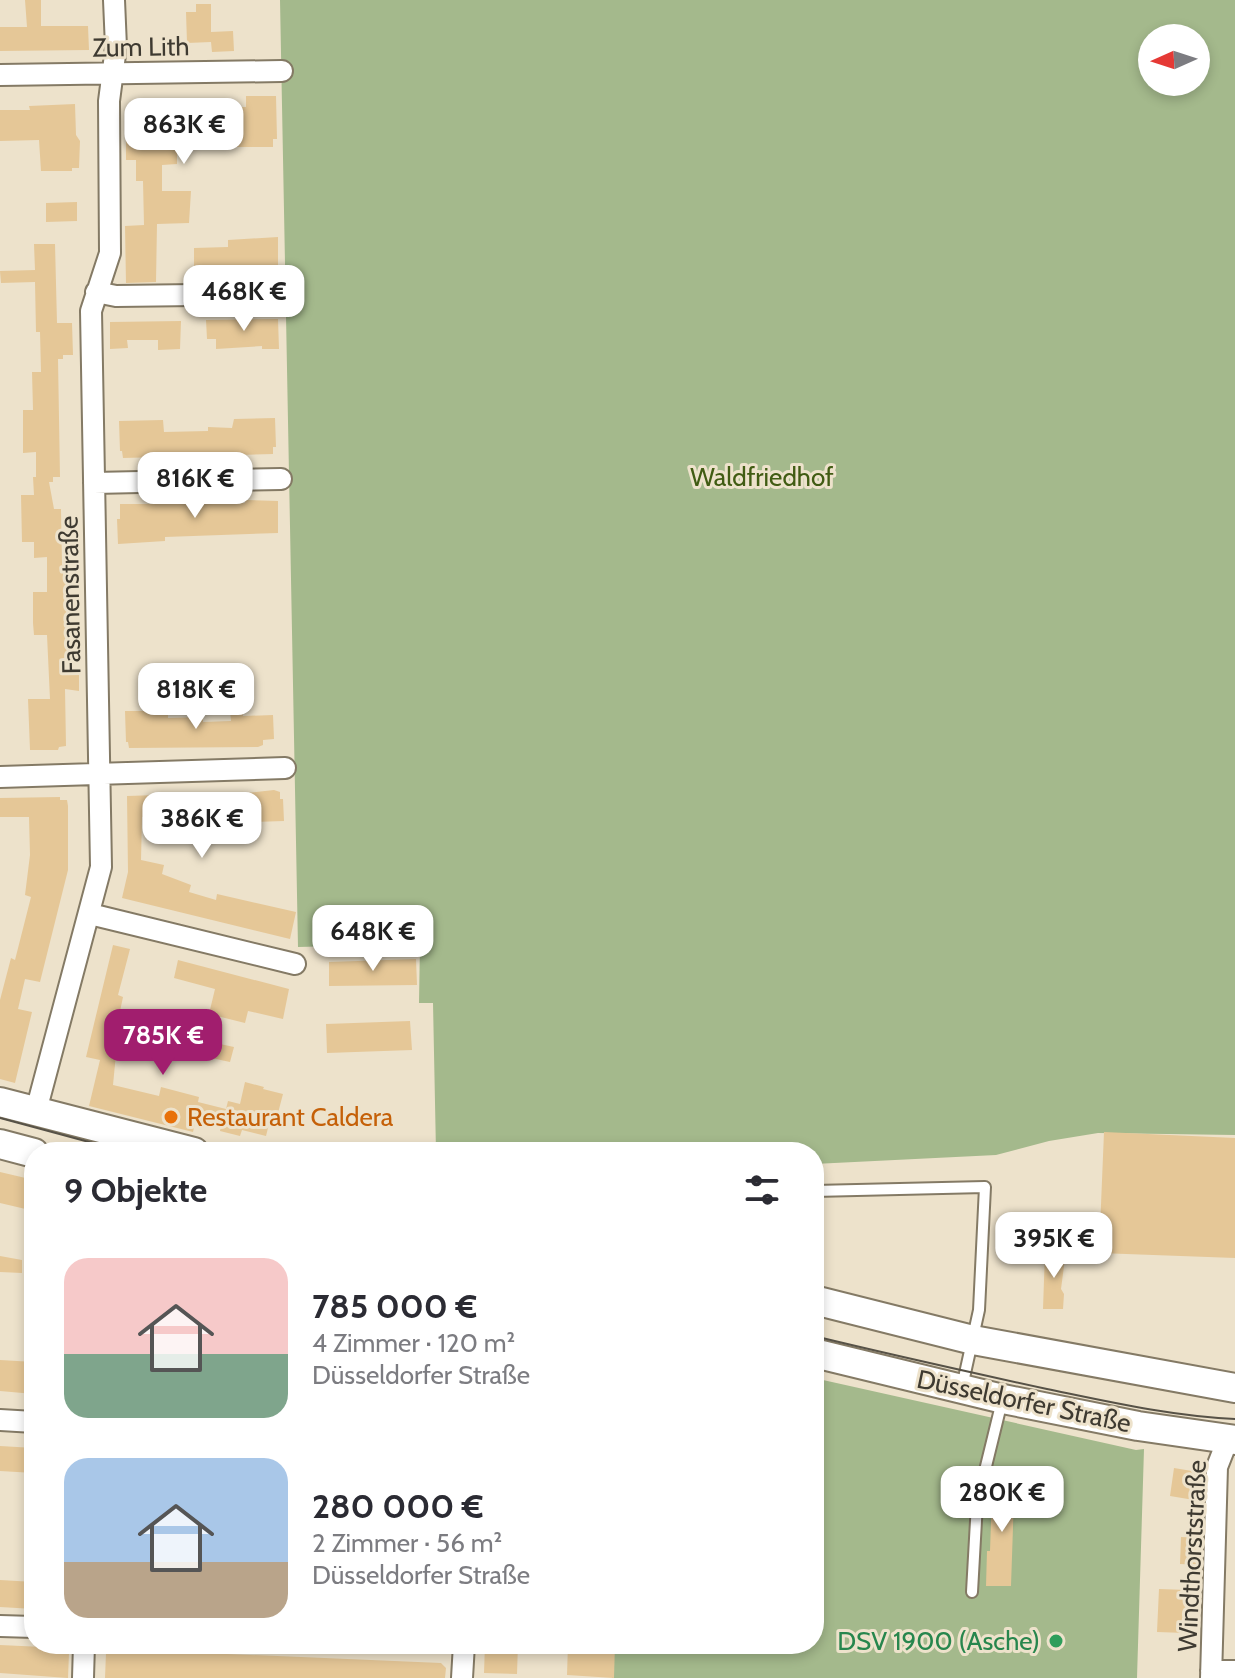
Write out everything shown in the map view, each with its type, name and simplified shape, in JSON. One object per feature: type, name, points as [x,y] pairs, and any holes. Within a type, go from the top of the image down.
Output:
[{"type":"main road","points":[[0,1102],[155,1142]]},
{"type":"main road","points":[[0,1144],[24,1150]]},
{"type":"main road","name":"Düsseldorfer Straße","points":[[824,1303],[973,1340],[1235,1388]]},
{"type":"main road","name":"Düsseldorfer Straße","points":[[824,1355],[1003,1399],[1138,1426],[1232,1439]]},
{"type":"street","name":"Fasanenstraße","points":[[36,1111],[101,867],[91,311],[110,253],[109,101],[116,47],[114,0]]},
{"type":"street","name":"Zum Lith","points":[[0,75],[282,71]]},
{"type":"street","points":[[96,292],[116,296],[276,294]]},
{"type":"street","points":[[94,483],[281,479]]},
{"type":"street","points":[[0,777],[285,768]]},
{"type":"street","points":[[90,914],[295,964]]},
{"type":"street","points":[[0,1420],[24,1421]]},
{"type":"street","name":"Windthorststraße","points":[[1211,1674],[1217,1467],[1232,1439]]},
{"type":"street","points":[[0,1626],[24,1627]]},
{"type":"street","points":[[83,1678],[84,1654]]},
{"type":"street","points":[[462,1678],[463,1654]]},
{"type":"street","points":[[1211,1674],[1235,1671]]},
{"type":"lane","points":[[824,1191],[985,1187],[979,1310],[962,1389]]},
{"type":"lane","points":[[972,1592],[977,1503],[1003,1399]]},
{"type":"green space","name":"Waldfriedhof","points":[[280,0],[1235,0],[1235,1135],[1098,1133],[1049,1141],[996,1155],[824,1164],[824,1142],[436,1142],[433,1003],[419,1003],[420,944],[298,947]]},
{"type":"green space","points":[[824,1380],[1136,1450],[1144,1449],[1137,1678],[612,1678],[613,1654],[824,1654]]},
{"type":"building","points":[[25,0],[41,0],[41,26],[88,26],[89,50],[0,51],[0,27],[27,27]]},
{"type":"building","points":[[196,4],[211,4],[211,32],[233,31],[234,51],[212,52],[211,42],[187,43],[186,12],[196,12]]},
{"type":"building","points":[[246,96],[276,96],[277,139],[273,139],[273,147],[235,147],[235,139],[177,141],[177,164],[162,165],[162,191],[191,191],[189,223],[157,224],[156,282],[126,283],[125,226],[144,225],[143,181],[136,181],[136,160],[126,160],[126,137],[129,133],[150,133],[150,109],[246,107]]},
{"type":"building","points":[[75,104],[76,135],[80,141],[79,168],[72,168],[72,171],[41,171],[39,140],[0,141],[0,110]]},
{"type":"building","points":[[77,202],[77,221],[46,222],[46,203]]},
{"type":"building","points":[[278,237],[278,271],[194,273],[194,248],[228,247],[228,240]]},
{"type":"building","points":[[34,244],[55,244],[57,323],[72,323],[73,355],[63,355],[63,359],[58,359],[60,477],[53,477],[53,482],[49,482],[54,509],[61,509],[62,565],[77,566],[77,581],[70,590],[70,613],[71,667],[79,674],[79,691],[65,689],[66,746],[58,750],[30,750],[28,699],[50,699],[47,635],[34,635],[33,623],[33,592],[47,592],[47,557],[34,558],[34,542],[22,542],[21,495],[34,495],[33,477],[36,477],[36,452],[23,453],[23,410],[33,410],[32,372],[41,372],[35,282],[1,283],[0,271],[35,270]]},
{"type":"building","points":[[278,319],[279,349],[262,349],[262,346],[216,349],[216,339],[207,339],[206,320]]},
{"type":"building","points":[[181,321],[180,349],[158,350],[158,340],[127,340],[128,348],[110,349],[110,322]]},
{"type":"building","points":[[275,418],[276,447],[273,447],[273,454],[123,458],[120,451],[119,421],[163,420],[164,432],[208,431],[208,427],[232,428],[234,419]]},
{"type":"building","points":[[245,500],[278,501],[278,533],[165,537],[165,541],[118,544],[120,504],[245,503]]},
{"type":"building","points":[[125,711],[168,711],[168,718],[203,717],[203,722],[231,721],[230,711],[243,711],[243,716],[273,715],[274,739],[263,740],[263,745],[258,747],[129,748]]},
{"type":"building","points":[[280,792],[280,799],[283,799],[284,821],[197,824],[196,815],[163,812],[162,816],[142,817],[141,860],[164,865],[162,874],[191,885],[189,892],[216,900],[217,894],[296,912],[290,939],[122,898],[128,872],[127,796],[221,793],[221,797],[247,800],[247,793]]},
{"type":"building","points":[[60,797],[60,800],[67,800],[68,806],[68,870],[40,982],[25,979],[18,1009],[32,1012],[15,1083],[0,1079],[0,1000],[11,958],[15,960],[31,897],[25,895],[30,855],[29,817],[0,817],[0,798]]},
{"type":"building","points":[[113,945],[130,949],[118,995],[123,997],[119,1016],[125,1017],[116,1054],[113,1085],[159,1096],[161,1087],[199,1097],[198,1102],[226,1109],[228,1101],[240,1104],[245,1082],[264,1087],[283,1094],[278,1113],[272,1112],[266,1136],[242,1130],[240,1136],[220,1131],[221,1126],[196,1119],[193,1132],[89,1106],[100,1060],[86,1057]]},
{"type":"building","points":[[416,959],[417,985],[329,986],[329,962]]},
{"type":"building","points":[[178,960],[289,989],[283,1019],[248,1011],[245,1023],[209,1014],[215,989],[174,978]]},
{"type":"building","points":[[410,1021],[412,1050],[327,1053],[326,1024]]},
{"type":"building","points":[[169,1033],[234,1047],[230,1062],[165,1048]]},
{"type":"building","points":[[1104,1132],[1235,1138],[1235,1258],[1099,1253]]},
{"type":"building","points":[[0,1172],[24,1178],[24,1209],[0,1203]]},
{"type":"building","points":[[1045,1251],[1066,1251],[1061,1289],[1064,1294],[1063,1309],[1043,1309]]},
{"type":"building","points":[[0,1256],[22,1260],[22,1273],[0,1272]]},
{"type":"building","points":[[0,1360],[24,1361],[24,1393],[0,1391]]},
{"type":"building","points":[[0,1446],[24,1447],[24,1472],[0,1471]]},
{"type":"building","points":[[1007,1467],[1015,1468],[1011,1586],[986,1586],[992,1493],[1002,1493]]},
{"type":"building","points":[[1174,1468],[1204,1473],[1200,1501],[1170,1496]]},
{"type":"building","points":[[1181,1537],[1202,1538],[1201,1565],[1180,1564]]},
{"type":"building","points":[[0,1580],[24,1581],[24,1608],[0,1607]]},
{"type":"building","points":[[1159,1589],[1188,1590],[1186,1633],[1157,1632]]},
{"type":"building","points":[[0,1645],[24,1646],[24,1654],[69,1654],[68,1678],[0,1673]]},
{"type":"building","points":[[106,1654],[228,1654],[441,1663],[446,1668],[445,1678],[105,1678]]},
{"type":"building","points":[[485,1654],[518,1654],[517,1674],[484,1673]]},
{"type":"building","points":[[568,1654],[615,1654],[614,1678],[567,1675]]},
{"type":"tram line","points":[[0,1118],[89,1142]]},
{"type":"tram line","points":[[824,1338],[1117,1403],[1187,1415],[1235,1419]]},
{"type":"place","name":"Restaurant Caldera","points":[[171,1117]]},
{"type":"place","name":"DSV 1900 (Asche)","points":[[1056,1641]]}]
